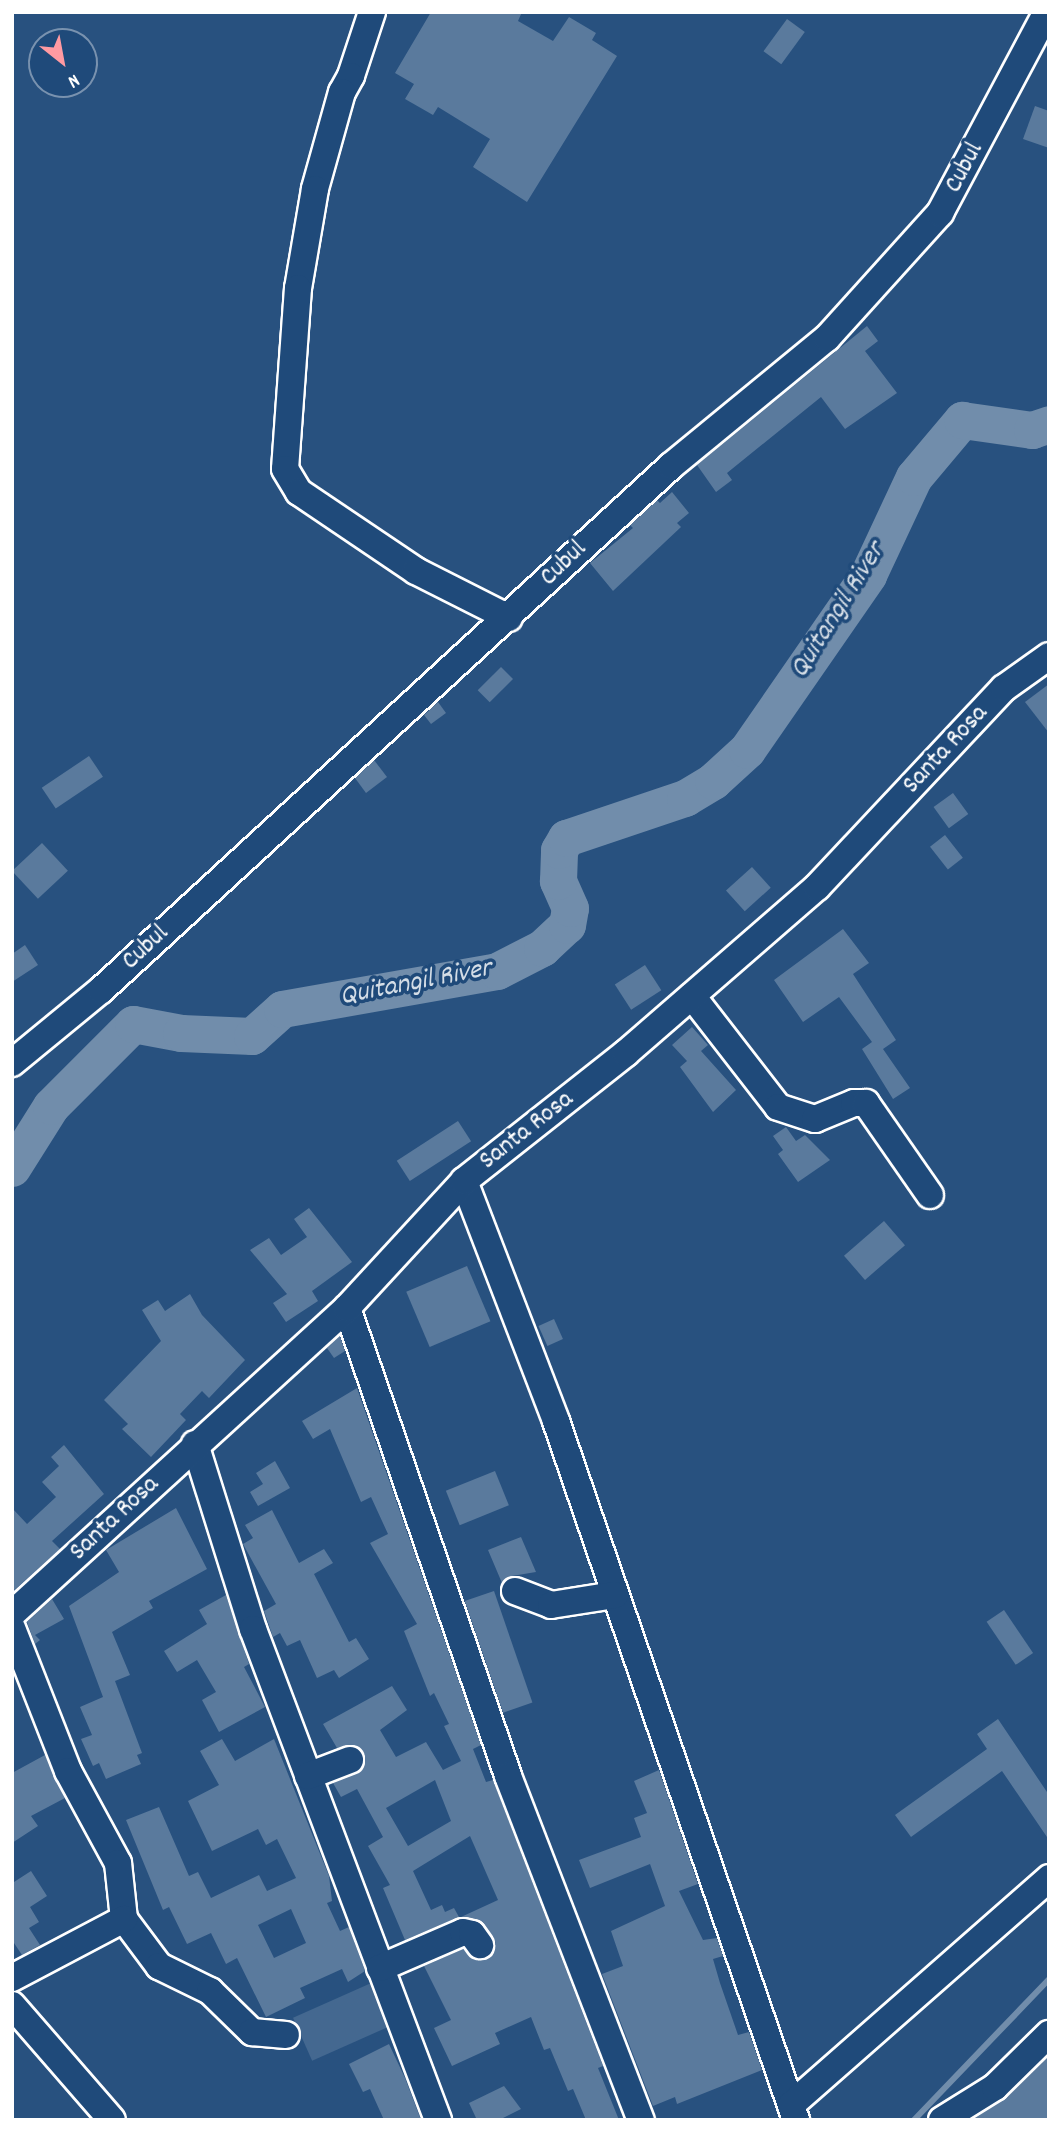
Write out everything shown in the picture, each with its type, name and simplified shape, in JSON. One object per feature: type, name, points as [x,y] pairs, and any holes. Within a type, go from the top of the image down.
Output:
[{"type":"street","points":[[372,12],[351,76],[341,92],[315,189],[299,288],[285,469],[299,492],[416,571],[509,618]]},
{"type":"street","name":"Cubul","points":[[12,1063],[101,990],[469,649],[509,618],[671,466],[827,338],[940,214],[1047,12]]},
{"type":"street","name":"Santa Rosa","points":[[12,1614],[347,1307],[464,1181],[692,996],[817,887],[1004,688],[1049,656]]},
{"type":"street","points":[[692,996],[778,1107],[815,1119],[866,1103],[930,1195]]},
{"type":"street","points":[[464,1181],[556,1421],[794,2113],[1049,1878]]},
{"type":"street","points":[[347,1307],[508,1776],[641,2120]]},
{"type":"street","points":[[195,1444],[253,1629],[438,2120]]},
{"type":"street","points":[[514,1591],[551,1605],[615,1595]]},
{"type":"street","points":[[12,1628],[68,1771],[118,1863],[124,1919],[159,1966],[210,1991],[252,2032],[286,2035]]},
{"type":"street","points":[[308,1776],[350,1760]]},
{"type":"street","points":[[12,1978],[124,1919]]},
{"type":"street","points":[[380,1968],[463,1932],[472,1934],[480,1945]]},
{"type":"street","points":[[12,2005],[112,2120]]},
{"type":"street","points":[[942,2120],[995,2087],[1049,2034]]},
{"type":"shaded area","points":[[378,1980],[397,2023],[312,2061],[293,2018]]},
{"type":"building","points":[[431,12],[522,12],[518,21],[553,41],[569,17],[596,33],[592,40],[617,56],[527,202],[473,167],[490,139],[438,107],[433,115],[405,99],[414,84],[395,73]]},
{"type":"building","points":[[787,19],[805,32],[781,64],[763,51]]},
{"type":"building","points":[[1035,106],[1049,111],[1049,148],[1023,139]]},
{"type":"building","points":[[867,326],[878,341],[865,351],[897,393],[845,429],[821,397],[727,473],[732,480],[716,492],[697,465]]},
{"type":"building","points":[[672,492],[689,513],[677,523],[681,527],[613,591],[590,563],[633,528],[630,525],[657,500],[660,503]]},
{"type":"building","points":[[501,667],[513,679],[490,702],[478,690]]},
{"type":"building","points":[[1049,684],[1049,733],[1025,702]]},
{"type":"building","points":[[438,702],[446,713],[431,724],[424,715]]},
{"type":"building","points":[[89,756],[103,777],[56,809],[42,788]]},
{"type":"building","points":[[374,760],[387,777],[366,793],[355,778]]},
{"type":"building","points":[[953,793],[968,814],[949,828],[934,807]]},
{"type":"building","points":[[945,835],[963,858],[948,870],[930,847]]},
{"type":"building","points":[[42,843],[68,871],[38,899],[12,871]]},
{"type":"building","points":[[752,867],[771,888],[745,911],[726,890]]},
{"type":"building","points":[[843,929],[869,963],[853,974],[896,1040],[883,1049],[910,1088],[893,1099],[862,1049],[872,1042],[839,997],[803,1022],[774,980]]},
{"type":"building","points":[[25,945],[38,965],[12,982],[12,954]]},
{"type":"building","points":[[645,965],[661,990],[631,1010],[615,985]]},
{"type":"building","points":[[692,1027],[708,1045],[701,1051],[736,1090],[713,1112],[680,1067],[687,1061],[672,1045]]},
{"type":"building","points":[[458,1121],[471,1141],[410,1181],[397,1161]]},
{"type":"building","points":[[786,1127],[796,1141],[805,1135],[830,1160],[798,1182],[778,1154],[783,1150],[773,1136]]},
{"type":"building","points":[[309,1208],[352,1262],[312,1291],[318,1301],[286,1322],[273,1303],[287,1294],[250,1250],[269,1238],[281,1255],[307,1237],[294,1219]]},
{"type":"building","points":[[884,1221],[905,1245],[865,1280],[844,1256]]},
{"type":"building","points":[[467,1266],[490,1321],[430,1347],[406,1292]]},
{"type":"building","points":[[190,1294],[202,1315],[245,1360],[209,1398],[202,1391],[180,1414],[186,1420],[151,1457],[122,1429],[128,1424],[104,1400],[161,1341],[142,1310],[158,1300],[165,1311]]},
{"type":"building","points":[[554,1319],[563,1339],[547,1346],[538,1326]]},
{"type":"building","points":[[340,1336],[345,1351],[334,1358],[327,1348]]},
{"type":"building","points":[[357,1388],[481,1745],[473,1749],[486,1782],[493,1780],[603,2066],[598,2068],[619,2120],[586,2120],[573,2089],[568,2091],[550,2048],[544,2050],[531,2017],[495,2033],[500,2044],[452,2066],[434,2028],[451,2020],[424,1966],[463,1949],[474,1960],[490,1957],[496,1944],[493,1936],[476,1919],[461,1917],[498,1900],[470,1836],[413,1871],[431,1910],[442,1905],[445,1912],[454,1908],[459,1917],[405,1940],[383,1888],[390,1885],[368,1846],[383,1837],[357,1789],[341,1797],[333,1783],[362,1770],[365,1755],[353,1745],[337,1748],[323,1724],[392,1686],[407,1710],[380,1730],[396,1757],[426,1742],[443,1770],[461,1761],[444,1726],[449,1724],[434,1693],[430,1696],[404,1631],[417,1624],[370,1543],[388,1534],[371,1497],[361,1502],[330,1429],[313,1439],[302,1421]],"holes":[[[435,1780],[451,1821],[408,1846],[386,1808]]]},
{"type":"building","points":[[64,1445],[104,1494],[52,1541],[60,1549],[12,1592],[12,1508],[27,1524],[56,1497],[42,1482],[59,1466],[51,1457]]},
{"type":"building","points":[[275,1461],[290,1488],[258,1506],[250,1492],[263,1484],[256,1473]]},
{"type":"building","points":[[495,1471],[509,1505],[460,1525],[446,1491]]},
{"type":"building","points":[[176,1508],[207,1569],[149,1601],[153,1608],[112,1632],[130,1675],[115,1681],[142,1753],[137,1755],[141,1764],[106,1779],[99,1763],[93,1766],[81,1739],[92,1735],[80,1707],[103,1697],[69,1606],[119,1572],[106,1550]]},
{"type":"building","points":[[272,1510],[299,1563],[324,1549],[333,1563],[314,1574],[349,1642],[356,1638],[369,1659],[339,1678],[334,1670],[317,1678],[300,1640],[287,1646],[280,1633],[273,1637],[264,1611],[276,1604],[243,1544],[253,1538],[245,1525]]},
{"type":"building","points":[[521,1537],[536,1572],[512,1576],[502,1583],[488,1550]]},
{"type":"building","points":[[494,1591],[532,1703],[503,1713],[465,1601]]},
{"type":"building","points":[[226,1595],[249,1664],[244,1667],[265,1707],[219,1732],[202,1700],[216,1692],[197,1660],[177,1672],[164,1651],[207,1624],[199,1610]]},
{"type":"building","points":[[52,1599],[64,1619],[35,1635],[40,1640],[35,1644],[27,1622]]},
{"type":"building","points":[[1004,1610],[1033,1653],[1016,1665],[987,1622]]},
{"type":"building","points":[[998,1719],[1049,1795],[1049,1840],[1002,1771],[911,1837],[895,1815],[987,1749],[977,1734]]},
{"type":"building","points":[[222,1739],[235,1761],[274,1739],[329,1876],[332,1901],[327,1903],[340,1931],[349,1927],[365,1971],[348,1982],[342,1969],[300,1988],[305,1998],[266,2017],[237,1958],[226,1964],[211,1933],[187,1944],[169,1907],[163,1910],[126,1820],[159,1807],[189,1876],[198,1872],[211,1898],[259,1875],[267,1891],[296,1878],[277,1839],[266,1845],[258,1829],[212,1851],[188,1801],[219,1785],[200,1751]],"holes":[[[291,1909],[306,1943],[274,1958],[258,1925]]]},
{"type":"building","points":[[45,1755],[65,1798],[31,1816],[38,1826],[12,1843],[12,1773]]},
{"type":"building","points":[[659,1770],[698,1884],[679,1891],[703,1940],[717,1938],[723,1956],[713,1959],[720,1983],[738,2035],[749,2032],[762,2070],[677,2104],[675,2097],[653,2106],[602,1974],[623,1966],[611,1931],[665,1906],[650,1864],[590,1888],[579,1860],[641,1837],[634,1818],[647,1813],[634,1781]]},
{"type":"building","points":[[31,1871],[47,1896],[30,1907],[39,1922],[29,1928],[40,1945],[22,1955],[12,1940],[12,1879],[14,1882]]},
{"type":"building","points":[[389,2044],[421,2120],[384,2120],[370,2089],[363,2092],[349,2064]]},
{"type":"building","points":[[1049,2056],[1049,2120],[972,2120],[1006,2098]]},
{"type":"building","points":[[504,2086],[521,2109],[499,2120],[477,2120],[469,2103]]},
{"type":"waterway","name":"Quitangil River","points":[[12,1168],[51,1106],[133,1024],[181,1033],[252,1036],[282,1009],[497,971],[542,948],[567,925],[570,908],[558,881],[559,850],[566,838],[685,798],[713,781],[747,750],[868,575],[914,477],[962,420],[1032,430],[1049,424]]},
{"type":"waterway","points":[[914,2120],[1049,1979]]}]
